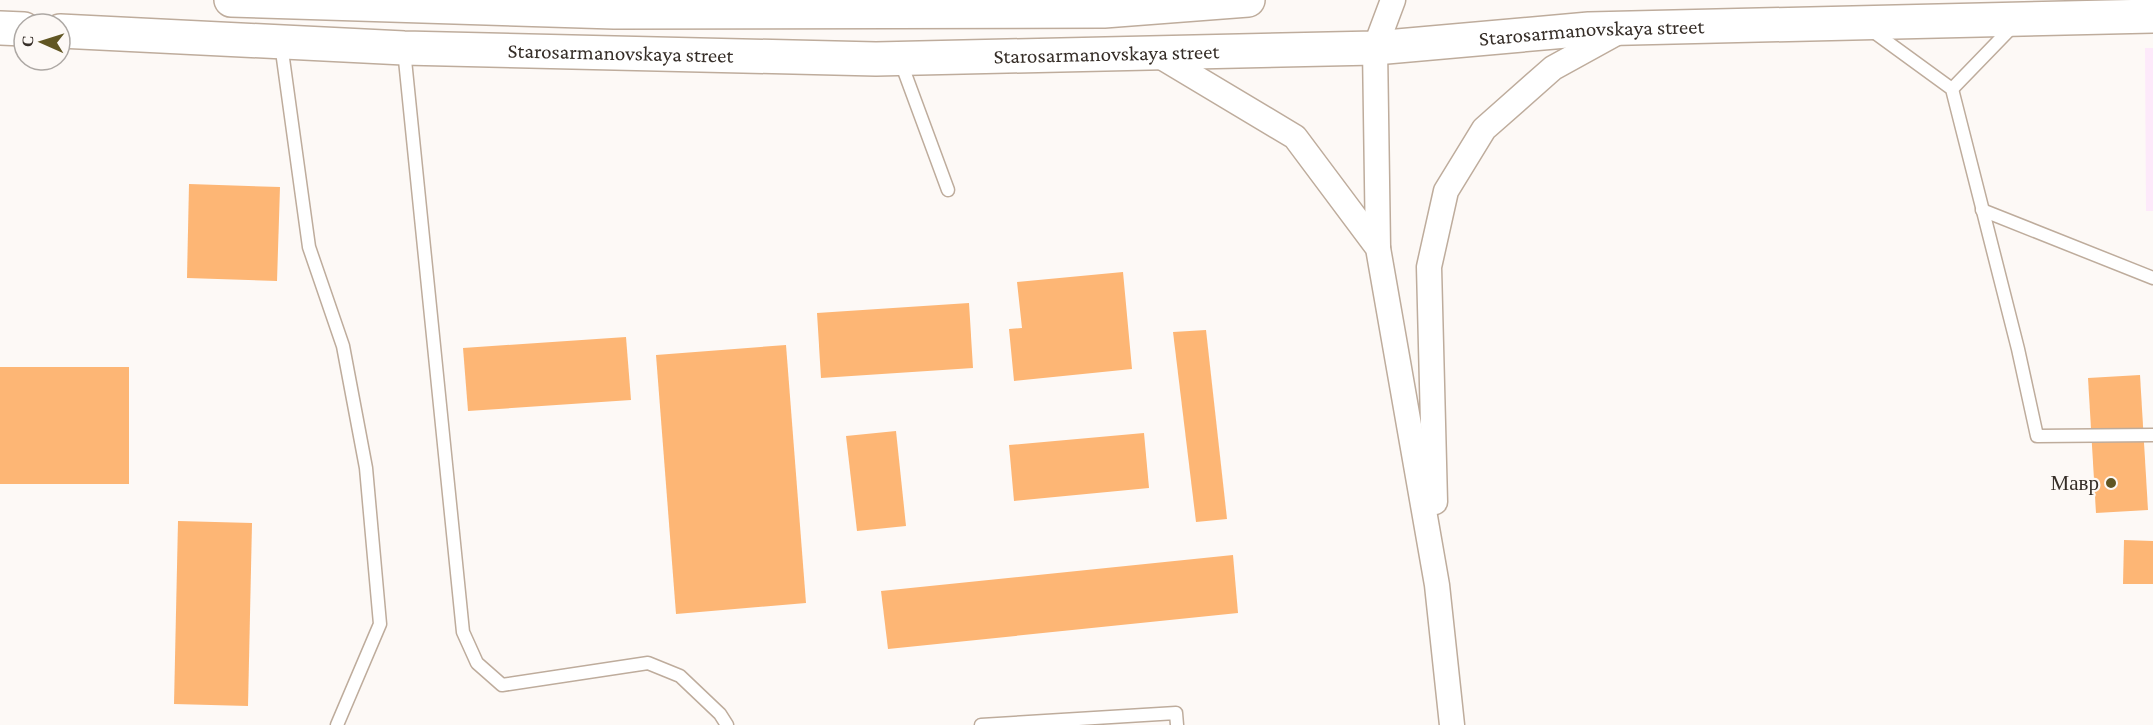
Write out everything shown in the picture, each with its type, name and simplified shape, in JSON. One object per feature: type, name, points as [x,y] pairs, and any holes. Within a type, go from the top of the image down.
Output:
[{"type":"main road","name":"Starosarmanovskaya street","points":[[231,0],[638,12],[1104,10],[1248,0]]},
{"type":"main road","name":"Starosarmanovskaya street","points":[[72,32],[404,48],[900,59],[1375,48],[1589,29],[2153,16]]},
{"type":"street","points":[[1393,0],[1375,48],[1378,248],[1437,585],[1452,725]]},
{"type":"street","points":[[1437,585],[1429,267],[1446,191],[1484,129],[1553,68],[1626,28]]},
{"type":"street","points":[[1154,52],[1295,137],[1378,248]]},
{"type":"lane","points":[[1952,89],[2021,18]]},
{"type":"lane","points":[[1860,22],[1952,89],[2018,349],[2037,436],[2153,435]]},
{"type":"lane","points":[[281,43],[309,247],[343,346],[366,468],[380,624],[337,725]]},
{"type":"lane","points":[[404,48],[462,632],[477,663],[502,685],[648,663],[680,676],[720,714],[727,725]]},
{"type":"lane","points":[[900,59],[948,190]]},
{"type":"lane","points":[[1982,210],[2153,278]]},
{"type":"lane","points":[[981,725],[1176,713],[1176,725]]},
{"type":"shaded area","points":[[2145,48],[2153,48],[2153,211],[2146,211]]},
{"type":"building","points":[[189,184],[280,187],[277,281],[187,278]]},
{"type":"building","points":[[1123,272],[1132,369],[1014,381],[1009,329],[1022,328],[1017,282]]},
{"type":"building","points":[[969,303],[973,368],[821,378],[817,313]]},
{"type":"building","points":[[1206,330],[1227,519],[1196,522],[1173,332]]},
{"type":"building","points":[[626,337],[631,400],[468,411],[463,348]]},
{"type":"building","points":[[786,345],[806,603],[676,614],[656,355]]},
{"type":"building","points":[[0,367],[129,367],[129,484],[0,484]]},
{"type":"building","points":[[2140,375],[2148,510],[2096,513],[2088,378]]},
{"type":"building","points":[[896,431],[906,526],[857,531],[846,436]]},
{"type":"building","points":[[1144,433],[1149,488],[1014,501],[1009,445]]},
{"type":"building","points":[[178,521],[252,523],[248,706],[174,704]]},
{"type":"building","points":[[2124,540],[2153,541],[2153,584],[2123,584]]},
{"type":"building","points":[[1233,555],[1238,613],[888,649],[881,591]]},
{"type":"place","name":"Мавр","points":[[2111,483]]}]
